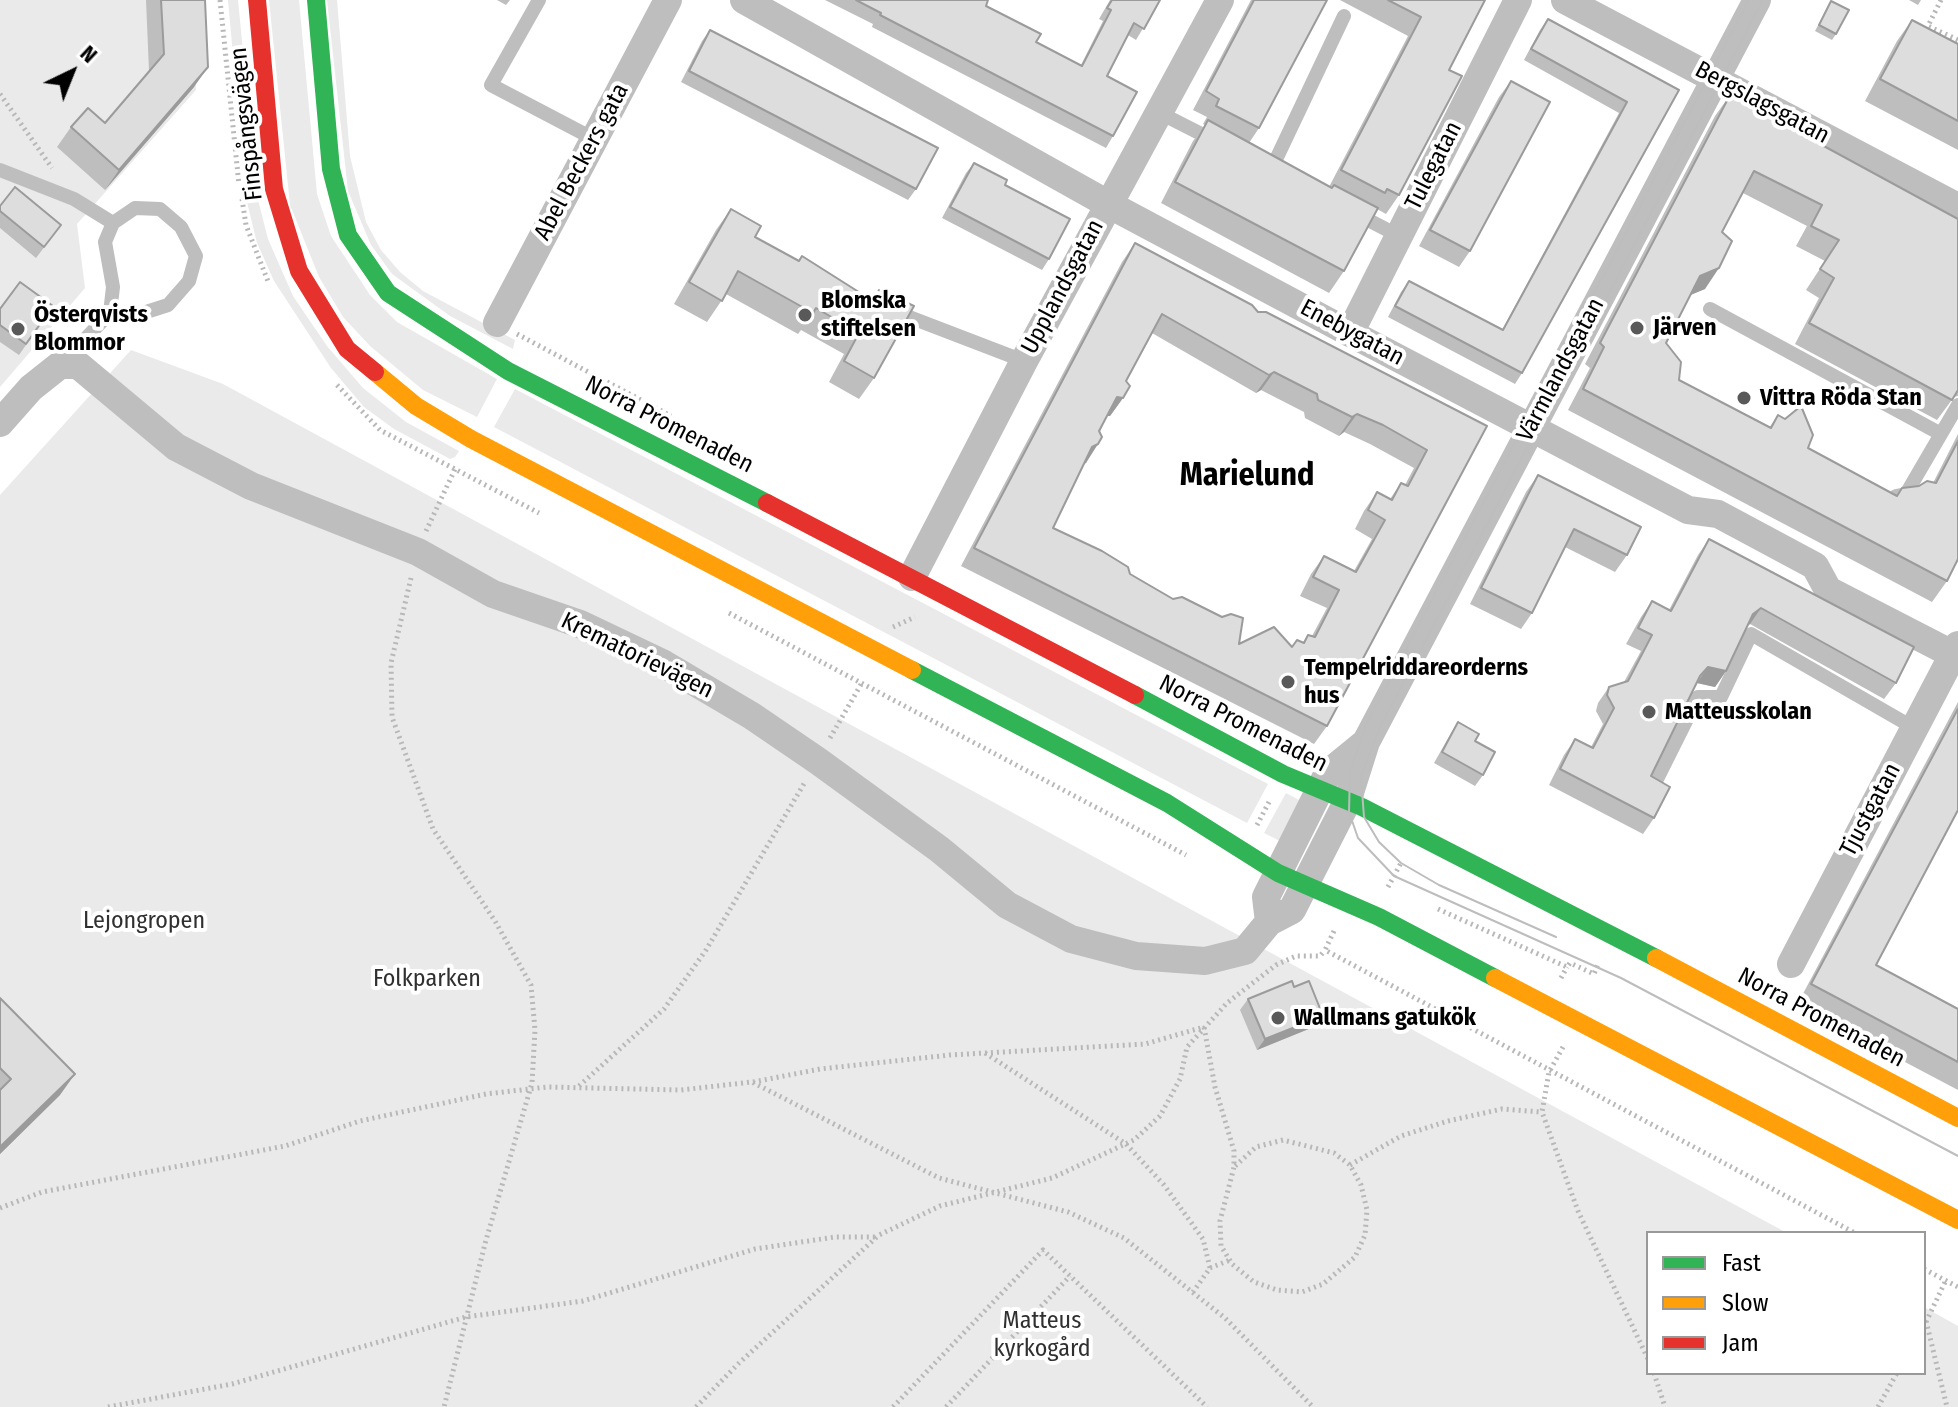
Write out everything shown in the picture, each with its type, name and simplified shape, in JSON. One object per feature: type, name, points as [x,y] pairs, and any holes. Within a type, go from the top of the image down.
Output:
[{"type":"main road","name":"Finspångsvägen","points":[[257,0],[274,189],[299,271],[347,349],[416,406],[471,439]]},
{"type":"main road","points":[[316,0],[331,169],[348,235],[388,293],[508,371]]},
{"type":"main road","name":"Norra Promenaden","points":[[508,371],[912,577],[1283,774],[1347,802],[1753,1008],[1958,1118]]},
{"type":"main road","points":[[471,439],[1167,803],[1272,850],[1296,896],[1379,917],[1958,1220]]},
{"type":"main road","points":[[1167,803],[1272,850]]},
{"type":"street","name":"Abel Beckers gata","points":[[497,323],[668,0]]},
{"type":"street","name":"Enebygatan","points":[[744,0],[1263,294],[1350,333],[1688,510],[1718,514],[1815,566],[1828,590],[1956,652]]},
{"type":"street","name":"Upplandsgatan","points":[[912,577],[1024,361],[1220,0]]},
{"type":"street","name":"Tulegatan","points":[[1350,333],[1518,0]]},
{"type":"street","name":"Bergslagsgatan","points":[[1565,0],[1958,207]]},
{"type":"street","name":"Värmlandsgatan","points":[[1296,896],[1347,802],[1366,742],[1757,0]]},
{"type":"street","points":[[0,423],[31,388],[60,365]]},
{"type":"street","name":"Krematorievägen","points":[[60,365],[78,365],[176,447],[251,486],[418,552],[493,594],[580,624],[664,664],[752,716],[818,761],[939,849],[1007,905],[1071,939],[1136,956],[1205,961],[1245,951],[1296,896]]},
{"type":"street","name":"Tjustgatan","points":[[1791,964],[1956,652]]},
{"type":"street","name":"Värmlandsgatan","points":[[1319,791],[1337,764],[1366,742]]},
{"type":"street","points":[[1296,896],[1266,897],[1272,850],[1319,791]]},
{"type":"lane","points":[[539,0],[491,85],[594,139]]},
{"type":"lane","points":[[1271,170],[1344,16]]},
{"type":"lane","points":[[1158,112],[1229,148]]},
{"type":"lane","points":[[1257,163],[1286,177]]},
{"type":"lane","points":[[0,170],[74,199],[113,223]]},
{"type":"lane","points":[[1342,207],[1399,236]]},
{"type":"lane","points":[[60,365],[110,313],[113,287],[105,242],[113,223],[135,208],[160,209],[181,227],[196,256],[189,281],[168,305],[140,314],[110,313]]},
{"type":"lane","points":[[872,303],[1024,361]]},
{"type":"lane","points":[[1710,309],[1941,434]]},
{"type":"lane","points":[[1885,498],[1906,494],[1958,405]]},
{"type":"lane","points":[[1655,783],[1698,697],[1721,697],[1751,634],[1914,728]]},
{"type":"path","points":[[1941,0],[1928,26],[1958,40]]},
{"type":"path","points":[[0,94],[74,199]]},
{"type":"path","points":[[508,371],[527,339]]},
{"type":"path","points":[[444,1407],[530,1090],[535,1030],[531,985],[495,921],[433,829],[392,717],[391,663],[418,552],[471,439]]},
{"type":"path","points":[[579,1086],[664,1009],[706,950],[895,623],[911,616],[920,618]]},
{"type":"path","points":[[1272,850],[1283,774]]},
{"type":"path","points":[[696,1407],[738,1364],[877,1237],[940,1206],[1052,1178],[1126,1144],[1160,1116],[1180,1079],[1187,1047],[1227,1003],[1276,965],[1296,956],[1320,956],[1325,950],[1334,931],[1296,896]]},
{"type":"path","points":[[1325,950],[1851,1231]]},
{"type":"path","points":[[1567,967],[1570,963],[1594,974]]},
{"type":"path","points":[[0,1208],[42,1192],[285,1146],[360,1121],[486,1094],[579,1086],[681,1090],[752,1082],[820,1069],[985,1053],[1145,1044],[1204,1027]]},
{"type":"path","points":[[1204,1027],[1215,1087],[1234,1151],[1234,1167],[1220,1221],[1221,1246],[1230,1260],[1254,1282],[1277,1290],[1302,1292],[1323,1284],[1355,1257],[1365,1235],[1367,1210],[1361,1185],[1350,1165],[1334,1153],[1283,1140],[1256,1147],[1234,1167]]},
{"type":"path","points":[[985,1053],[1126,1144],[1188,1214],[1203,1239],[1210,1268]]},
{"type":"path","points":[[1549,1072],[1542,1112],[1578,1211],[1646,1355]]},
{"type":"path","points":[[752,1082],[939,1178],[1068,1212],[1124,1238],[1193,1292],[1258,1349],[1313,1407]]},
{"type":"path","points":[[1350,1165],[1401,1136],[1448,1121],[1502,1109],[1542,1112]]},
{"type":"path","points":[[108,1407],[232,1384],[466,1317],[583,1301],[755,1249],[835,1237],[877,1237]]},
{"type":"path","points":[[893,1407],[1043,1250],[1207,1407]]},
{"type":"path","points":[[1193,1292],[1210,1268],[1230,1260]]},
{"type":"path","points":[[1926,1270],[1958,1287]]},
{"type":"path","points":[[946,1407],[1070,1276]]},
{"type":"path","points":[[1926,1322],[1946,1280]]},
{"type":"path","points":[[1926,1328],[1947,1407]]},
{"type":"path","points":[[1655,1375],[1665,1407]]},
{"type":"path","points":[[1878,1407],[1896,1375]]},
{"type":"green space","points":[[0,0],[192,0],[196,90],[77,224],[85,288],[0,387]]},
{"type":"green space","points":[[228,0],[238,0],[257,196],[268,239],[293,296],[327,346],[363,388],[406,422],[459,451],[455,457],[450,459],[394,429],[364,407],[331,368],[274,281],[257,243],[246,198]]},
{"type":"green space","points":[[269,0],[299,0],[317,194],[331,236],[370,295],[397,322],[497,379],[477,417],[423,390],[370,346],[343,317],[319,277],[290,205]]},
{"type":"green space","points":[[327,0],[337,0],[350,156],[366,222],[381,250],[400,272],[423,291],[515,340],[513,349],[450,316],[392,274],[371,245],[348,191]]},
{"type":"green space","name":"Folkparken","points":[[131,350],[223,384],[1783,1231],[1646,1231],[1646,1375],[1926,1375],[1926,1308],[1958,1326],[1958,1407],[0,1407],[0,495]]},
{"type":"green space","points":[[515,389],[1268,784],[1247,823],[494,427]]},
{"type":"green space","points":[[1286,793],[1299,800],[1280,841],[1264,833]]},
{"type":"building","points":[[161,0],[205,0],[208,67],[119,170],[71,127],[88,108],[105,123],[164,54]]},
{"type":"building","points":[[856,0],[988,0],[986,6],[1041,34],[1036,42],[1082,66],[1111,10],[1107,8],[1112,0],[1160,0],[1144,29],[1134,23],[1107,76],[1137,92],[1113,136]]},
{"type":"building","points":[[1254,0],[1327,0],[1259,128],[1216,106],[1219,99],[1206,91]]},
{"type":"building","points":[[1388,0],[1485,0],[1449,70],[1462,76],[1399,195],[1387,189],[1385,193],[1341,170],[1421,17]]},
{"type":"building","points":[[1831,1],[1849,10],[1836,34],[1819,25]]},
{"type":"building","points":[[1548,19],[1679,90],[1522,373],[1395,306],[1409,281],[1503,330],[1627,102],[1531,49]]},
{"type":"building","points":[[1912,20],[1958,44],[1958,121],[1880,79]]},
{"type":"building","points":[[710,30],[938,148],[916,189],[689,71]]},
{"type":"building","points":[[1511,81],[1550,102],[1470,251],[1430,230]]},
{"type":"building","points":[[1730,95],[1958,219],[1958,390],[1952,400],[1809,323],[1834,278],[1820,269],[1839,240],[1811,226],[1822,205],[1754,171],[1722,232],[1732,241],[1719,268],[1700,276],[1666,343],[1681,362],[1679,380],[1771,428],[1778,415],[1785,419],[1801,406],[1813,435],[1808,448],[1897,496],[1902,488],[1919,486],[1927,481],[1936,483],[1958,441],[1958,559],[1947,581],[1583,389],[1604,347],[1600,343]]},
{"type":"building","points":[[1208,120],[1332,188],[1334,185],[1378,208],[1344,271],[1175,182]]},
{"type":"building","points":[[974,163],[1007,180],[1005,185],[1070,219],[1049,259],[950,207]]},
{"type":"building","points":[[15,187],[61,225],[44,247],[0,211],[0,206]]},
{"type":"building","points":[[731,209],[761,226],[755,237],[799,261],[802,256],[873,301],[879,290],[914,306],[874,378],[844,361],[859,333],[816,308],[813,313],[738,271],[722,301],[689,282]]},
{"type":"building","points":[[1135,243],[1252,305],[1258,312],[1266,312],[1487,426],[1327,726],[974,548]],"holes":[[[1162,314],[1269,375],[1274,372],[1317,394],[1318,400],[1352,417],[1357,414],[1383,425],[1427,450],[1408,486],[1401,483],[1392,500],[1377,492],[1368,510],[1385,520],[1356,572],[1324,556],[1313,577],[1339,590],[1315,637],[1308,635],[1304,643],[1297,640],[1292,647],[1274,627],[1239,644],[1243,618],[1231,614],[1222,617],[1182,597],[1173,599],[1130,574],[1128,567],[1102,551],[1053,528],[1092,447],[1102,437],[1099,431],[1117,397],[1123,398],[1130,386],[1126,381]]]},
{"type":"building","name":"Österqvists Blommor","points":[[20,282],[53,306],[26,344],[0,325],[0,309]]},
{"type":"building","points":[[1538,475],[1641,527],[1627,555],[1574,529],[1532,613],[1481,588]]},
{"type":"building","points":[[1709,539],[1914,647],[1896,683],[1761,608],[1753,614],[1726,671],[1708,667],[1700,676],[1651,776],[1670,787],[1654,818],[1560,769],[1575,739],[1593,748],[1614,708],[1607,695],[1609,687],[1628,681],[1652,635],[1638,628],[1652,601],[1671,611]]},
{"type":"building","points":[[1958,709],[1958,810],[1876,965],[1958,1009],[1958,1062],[1811,984]]},
{"type":"building","points":[[1458,722],[1479,734],[1475,741],[1495,752],[1483,775],[1442,752]]},
{"type":"building","name":"Wallmans gatukök","points":[[1292,981],[1294,987],[1309,981],[1323,1016],[1265,1039],[1248,999]]},
{"type":"building","points":[[0,998],[75,1074],[0,1147],[0,1090],[11,1079],[0,1068]]},
{"type":"tram line","points":[[1749,0],[1367,723],[1350,771],[1349,812],[1358,838],[1394,876],[1621,978],[1958,1156]]},
{"type":"tram line","points":[[1556,937],[1439,885],[1401,863],[1379,842],[1364,817],[1361,777],[1379,729],[1763,0]]},
{"type":"traffic: fast","points":[[316,0],[331,169],[348,235],[388,293],[508,371],[767,503]]},
{"type":"traffic: fast","points":[[912,670],[1167,803],[1278,873],[1379,917],[1495,978]]},
{"type":"traffic: fast","points":[[1135,695],[1283,774],[1362,807],[1656,958]]},
{"type":"traffic: slow","points":[[375,372],[416,406],[471,439],[912,670]]},
{"type":"traffic: slow","points":[[1656,958],[1958,1118]]},
{"type":"traffic: slow","points":[[1495,978],[1958,1220]]},
{"type":"traffic: jam","points":[[257,0],[274,189],[299,271],[347,349],[375,372]]},
{"type":"traffic: jam","points":[[767,503],[1135,695]]},
{"type":"place","name":"Blomska stiftelsen","points":[[805,315]]},
{"type":"place","name":"Järven","points":[[1637,328]]},
{"type":"place","name":"Österqvists Blommor","points":[[18,329]]},
{"type":"place","name":"Vittra Röda Stan","points":[[1744,398]]},
{"type":"place","name":"Tempelriddareorderns hus","points":[[1288,682]]},
{"type":"place","name":"Matteusskolan","points":[[1649,712]]},
{"type":"place","name":"Wallmans gatukök","points":[[1278,1018]]},
{"type":"district","name":"Marielund","points":[[1247,476]]},
{"type":"park label","name":"Lejongropen","points":[[144,921]]},
{"type":"park label","name":"Matteus kyrkogård","points":[[1042,1335]]}]
